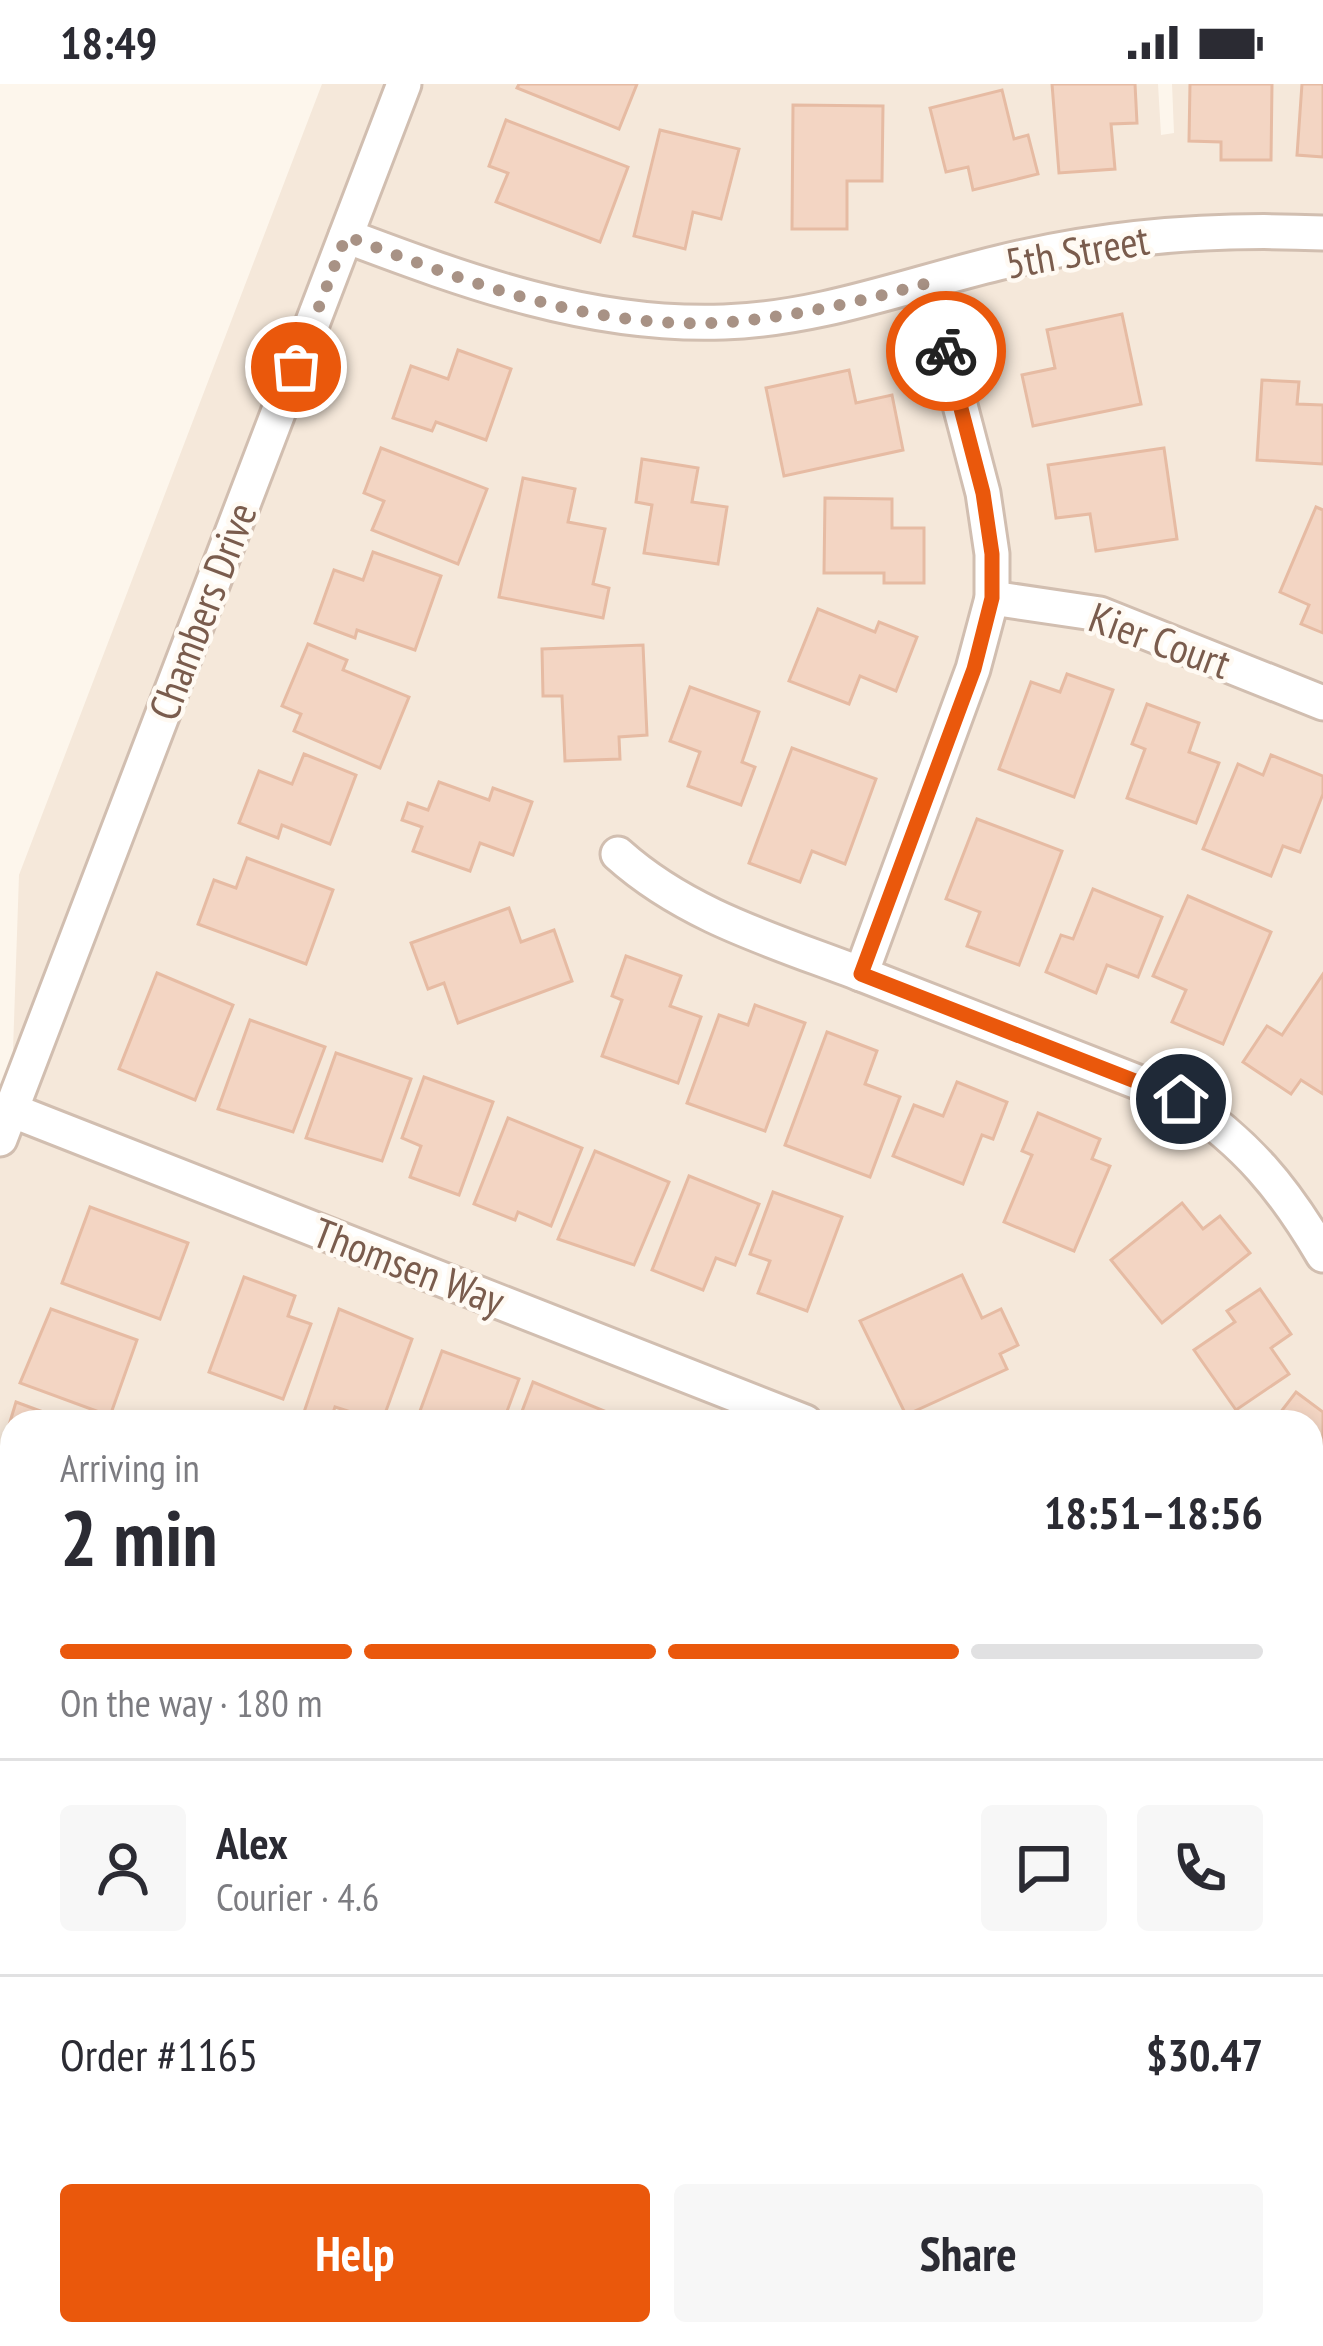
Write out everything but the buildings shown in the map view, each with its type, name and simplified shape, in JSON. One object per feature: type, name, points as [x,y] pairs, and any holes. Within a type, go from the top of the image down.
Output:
[{"type":"street","name":"Chambers Drive","points":[[5,1124],[404,84]]},
{"type":"street","name":"5th Street","points":[[346,236],[492,289],[577,311],[725,322],[810,312],[1080,246],[1166,235],[1323,232]]},
{"type":"street","points":[[861,974],[974,669],[992,598],[992,554],[983,493],[928,283]]},
{"type":"street","name":"Kier Court","points":[[992,598],[1100,614],[1323,703]]},
{"type":"street","points":[[618,854],[647,880],[721,921],[1181,1099],[1259,1161],[1294,1204],[1323,1256]]},
{"type":"street","name":"Thomsen Way","points":[[5,1124],[774,1410]]},
{"type":"shaded area","points":[[322,84],[1158,84],[1161,135],[1174,133],[1172,84],[1323,84],[1323,1410],[0,1410],[0,1105],[11,1109],[19,875]]},
{"type":"way so far","points":[[296,367],[346,236],[492,289],[577,311],[651,320],[725,322],[810,312],[928,283],[946,351]]},
{"type":"route","points":[[946,351],[983,493],[992,554],[992,598],[974,669],[861,974],[1181,1099]]}]
